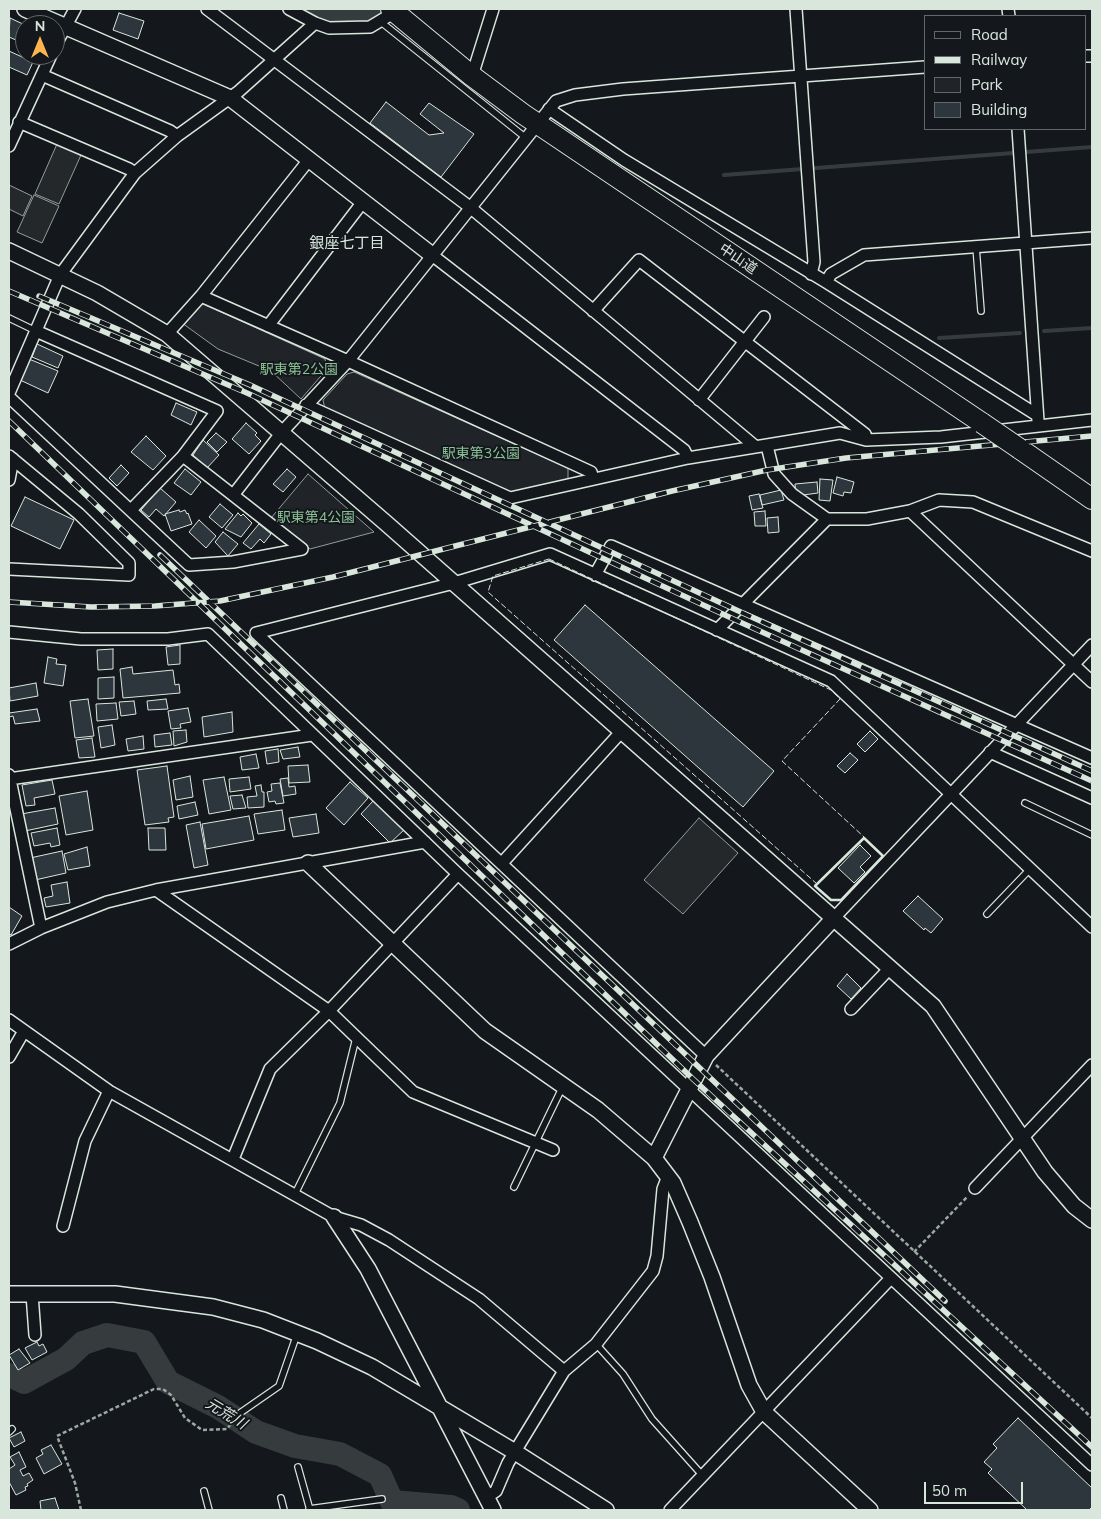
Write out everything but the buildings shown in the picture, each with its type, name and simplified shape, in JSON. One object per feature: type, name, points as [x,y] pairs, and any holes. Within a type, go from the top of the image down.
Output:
[{"type":"highway","name":"中山道","points":[[392,15],[538,124],[1092,499]]},
{"type":"street","points":[[25,9],[39,15]]},
{"type":"street","points":[[65,24],[74,9]]},
{"type":"street","points":[[207,9],[471,208],[699,400],[761,446],[774,474],[792,494],[827,519],[867,518],[910,511],[939,500],[973,502],[1092,551]]},
{"type":"street","points":[[289,9],[329,28],[370,27],[392,15]]},
{"type":"street","points":[[472,76],[493,9]]},
{"type":"street","points":[[796,9],[814,262],[811,274]]},
{"type":"street","points":[[183,456],[302,549],[233,562],[189,565],[9,395],[60,275],[135,173],[177,136],[230,98],[315,23]]},
{"type":"street","points":[[65,26],[230,98],[362,203],[684,450],[688,458]]},
{"type":"street","points":[[9,146],[46,65]]},
{"type":"street","points":[[234,494],[282,432],[348,360],[556,102],[575,95],[604,91],[924,67]]},
{"type":"street","points":[[42,75],[170,131],[177,136]]},
{"type":"street","points":[[20,122],[135,173]]},
{"type":"street","points":[[538,124],[624,160],[826,282],[1038,420]]},
{"type":"street","points":[[1018,130],[1038,420]]},
{"type":"street","points":[[167,334],[201,296],[308,161]]},
{"type":"street","points":[[268,326],[362,203]]},
{"type":"street","points":[[826,282],[831,274],[864,255],[1092,238]]},
{"type":"street","points":[[9,251],[97,292],[167,334],[282,432],[933,1006],[1044,1172],[1074,1206],[1092,1220]]},
{"type":"street","points":[[594,311],[639,260],[865,434],[866,440]]},
{"type":"street","points":[[201,296],[348,360],[591,472],[593,478]]},
{"type":"street","points":[[699,400],[764,317]]},
{"type":"street","points":[[36,331],[217,411],[183,456],[131,510]]},
{"type":"street","points":[[306,405],[510,498],[688,458],[840,433],[866,440],[941,437],[1038,420],[1092,420]]},
{"type":"street","points":[[9,480],[11,457]]},
{"type":"street","points":[[9,569],[129,575],[129,563],[79,514],[11,457]]},
{"type":"street","points":[[910,511],[1092,682]]},
{"type":"street","points":[[717,630],[827,519]]},
{"type":"street","points":[[595,575],[611,546],[1092,758]]},
{"type":"street","points":[[706,1056],[256,633],[454,583],[550,554],[831,681],[1092,927]]},
{"type":"street","points":[[9,632],[81,639],[168,639],[208,634],[458,874],[1092,1466]]},
{"type":"street","points":[[654,1158],[688,1088],[706,1056],[1092,645]]},
{"type":"street","points":[[502,863],[622,731]]},
{"type":"street","points":[[41,928],[9,778],[312,735]]},
{"type":"street","points":[[990,752],[1092,798]]},
{"type":"street","points":[[9,944],[41,928],[107,902],[156,890],[425,842]]},
{"type":"street","points":[[308,864],[485,1031],[598,1110],[654,1158],[668,1176],[690,1222],[712,1278],[749,1385],[764,1412],[870,1510]]},
{"type":"street","points":[[233,1159],[270,1068],[329,1012],[458,874]]},
{"type":"street","points":[[156,890],[329,1012],[413,1092],[553,1150]]},
{"type":"street","points":[[850,1009],[889,969]]},
{"type":"street","points":[[9,1020],[109,1091],[334,1216],[361,1225],[389,1240],[478,1299],[564,1371]]},
{"type":"street","points":[[9,1056],[24,1031]]},
{"type":"street","points":[[975,1188],[1092,1065]]},
{"type":"street","points":[[63,1226],[86,1141],[109,1091]]},
{"type":"street","points":[[490,1504],[515,1452],[564,1371],[596,1344],[653,1271],[657,1256],[664,1188],[668,1176]]},
{"type":"street","points":[[334,1216],[368,1269],[490,1504]]},
{"type":"street","points":[[670,1510],[890,1279]]},
{"type":"street","points":[[9,1294],[115,1294],[204,1305],[263,1320],[297,1333],[372,1367],[515,1452],[606,1510]]},
{"type":"street","points":[[32,1294],[34,1335]]},
{"type":"lane","points":[[392,15],[538,124]]},
{"type":"lane","points":[[976,247],[981,311]]},
{"type":"lane","points":[[9,318],[36,331]]},
{"type":"lane","points":[[1024,803],[1092,835]]},
{"type":"lane","points":[[987,914],[1030,868]]},
{"type":"lane","points":[[295,1194],[340,1103],[356,1038]]},
{"type":"lane","points":[[514,1187],[563,1086]]},
{"type":"lane","points":[[240,1413],[278,1386],[297,1333]]},
{"type":"lane","points":[[596,1344],[622,1374],[652,1419],[703,1476]]},
{"type":"lane","points":[[298,1468],[310,1510],[382,1499]]},
{"type":"lane","points":[[204,1492],[209,1510]]},
{"type":"lane","points":[[281,1498],[284,1510]]},
{"type":"path","points":[[706,1056],[1092,1418]]},
{"type":"path","points":[[914,1252],[975,1188]]},
{"type":"path","points":[[80,1510],[75,1483],[57,1436],[154,1389],[163,1389],[171,1395],[179,1405],[185,1418],[202,1430],[227,1429],[234,1421]]},
{"type":"green space","name":"駅東第2公園","points":[[199,302],[325,359],[327,369],[301,399],[271,371],[218,349],[182,323]]},
{"type":"green space","name":"駅東第3公園","points":[[354,372],[568,468],[568,479],[510,493],[325,409],[323,400],[347,374]]},
{"type":"green space","name":"駅東第4公園","points":[[308,474],[374,532],[310,549],[271,518]]},
{"type":"shaded area","points":[[57,144],[81,155],[59,204],[35,194]]},
{"type":"shaded area","points":[[9,185],[32,196],[23,216],[9,209]]},
{"type":"shaded area","points":[[34,195],[59,206],[42,243],[17,232]]},
{"type":"shaded area","points":[[699,818],[738,853],[683,914],[644,880]]},
{"type":"waterway","points":[[305,9],[321,16],[362,16],[370,9]]},
{"type":"waterway","points":[[724,175],[1092,147]]},
{"type":"waterway","points":[[1044,331],[1092,328]]},
{"type":"waterway","points":[[939,338],[1020,333]]},
{"type":"waterway","name":"元荒川","points":[[9,1375],[24,1382],[66,1359],[83,1343],[107,1335],[144,1342],[168,1382],[218,1407],[256,1432],[295,1446],[340,1454],[380,1475],[392,1502],[451,1507],[458,1510]]},
{"type":"railway","points":[[9,291],[247,393],[742,623],[1092,781]]},
{"type":"railway","points":[[39,296],[250,385],[745,614],[1092,771]]},
{"type":"railway","points":[[9,421],[693,1079],[1092,1447]]},
{"type":"railway","points":[[9,602],[91,607],[155,606],[220,601],[333,577],[672,491],[767,470],[846,458],[1092,436]]},
{"type":"railway","points":[[160,555],[945,1301]]},
{"type":"fence","points":[[549,559],[831,690],[840,699],[782,761],[864,837],[817,884],[488,592],[493,576],[549,559]]},
{"type":"wall","points":[[864,838],[883,856],[841,900],[831,900],[815,886],[864,838]]},
{"type":"district","name":"銀座七丁目","points":[[347,243]]}]
